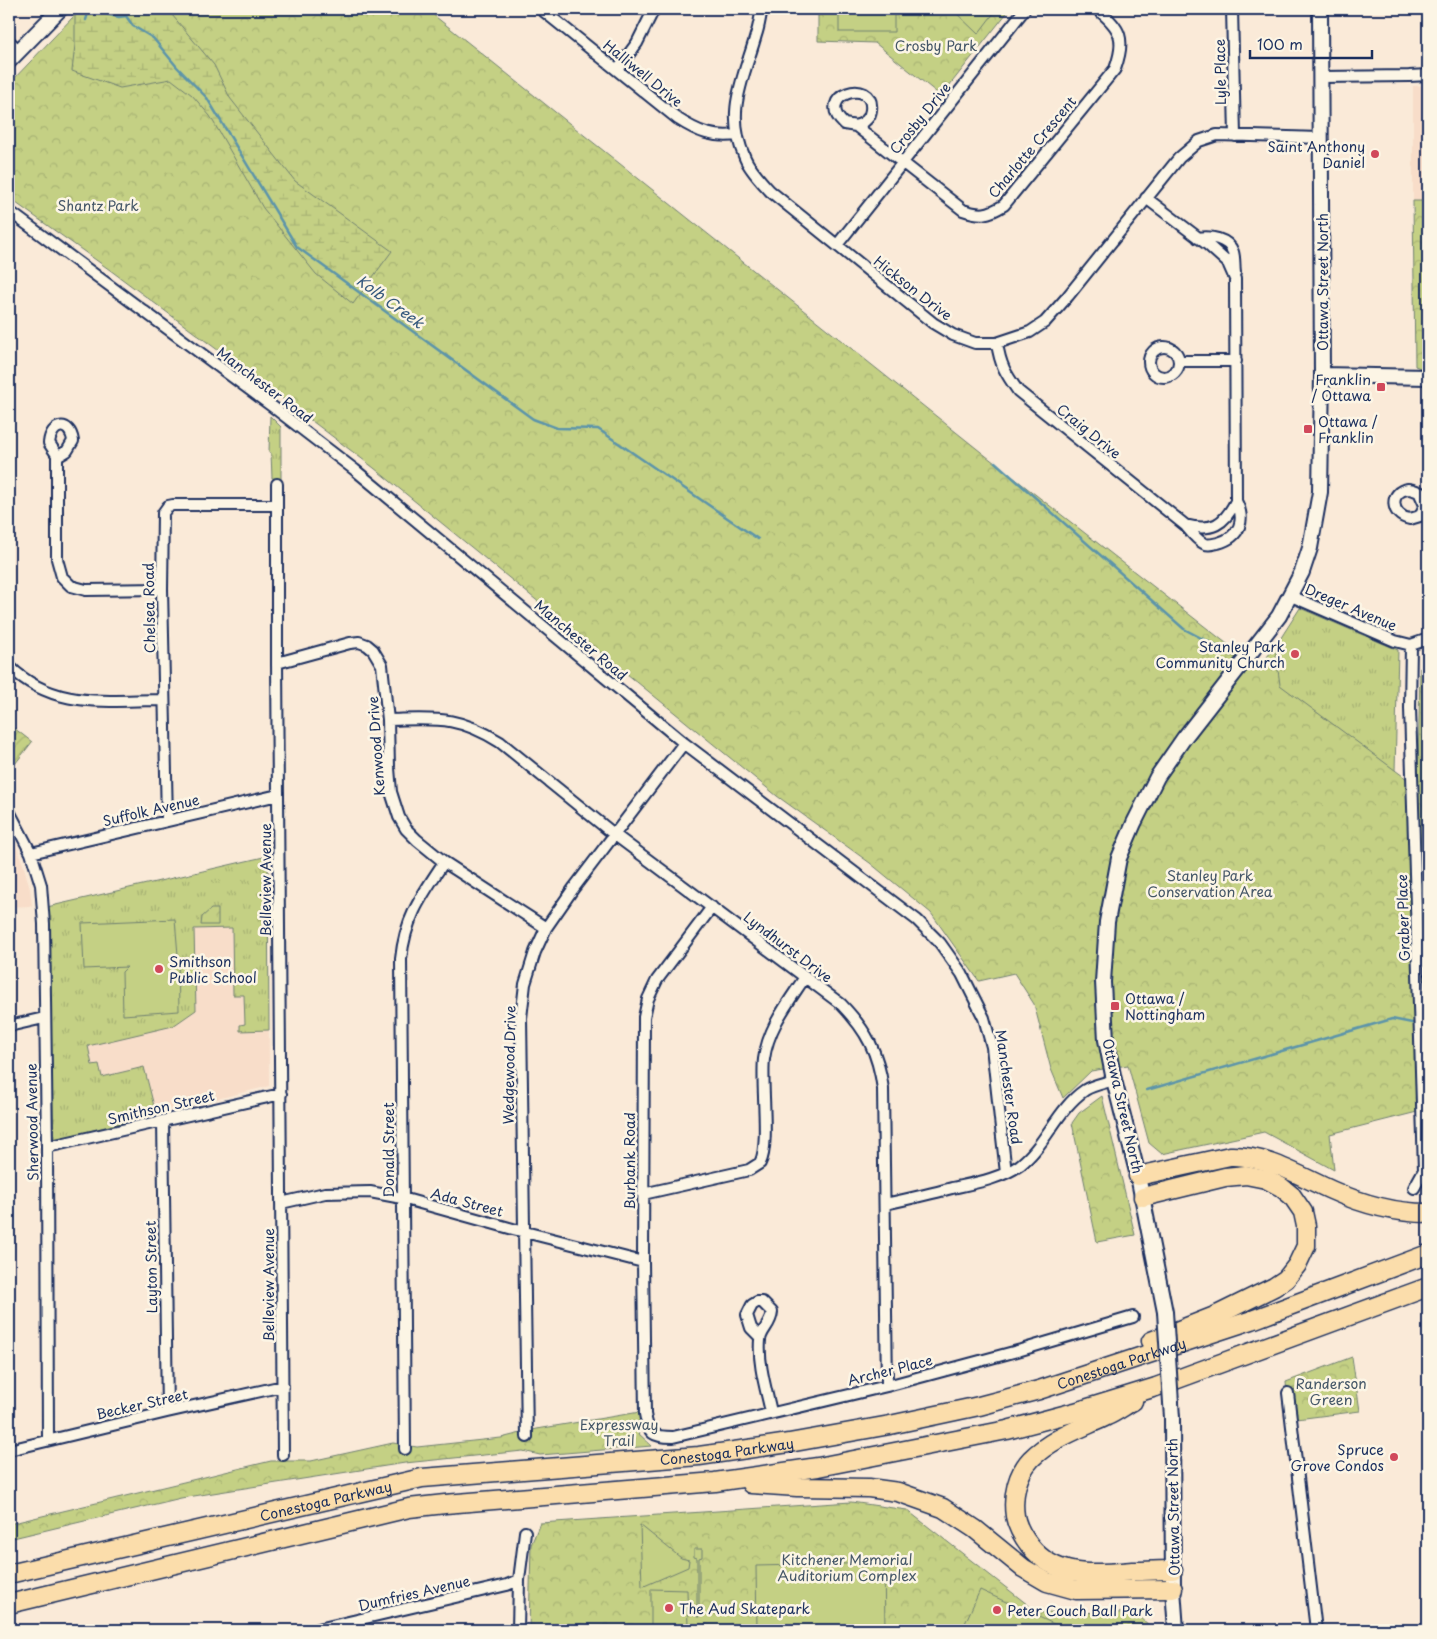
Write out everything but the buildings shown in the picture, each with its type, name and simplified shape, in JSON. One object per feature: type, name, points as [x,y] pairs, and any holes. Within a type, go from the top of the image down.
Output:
[{"type":"highway","points":[[1138,1176],[1230,1156],[1245,1156],[1265,1160],[1366,1204],[1412,1213],[1428,1213]]},
{"type":"highway","points":[[1039,1390],[1094,1363],[1216,1315],[1274,1288],[1298,1265],[1306,1246],[1306,1226],[1303,1212],[1292,1196],[1281,1187],[1266,1179],[1246,1175],[1225,1177],[1143,1196]]},
{"type":"highway","name":"Conestoga Parkway","points":[[9,1574],[422,1478],[678,1458],[789,1443],[961,1410],[1039,1390],[1252,1320],[1428,1254]]},
{"type":"highway","name":"Conestoga Parkway","points":[[9,1604],[409,1508],[715,1482],[818,1467],[1007,1430],[1076,1412],[1156,1387],[1428,1286]]},
{"type":"highway","points":[[1156,1387],[1109,1416],[1064,1435],[1040,1451],[1030,1461],[1020,1477],[1015,1492],[1014,1506],[1016,1518],[1024,1538],[1040,1556],[1060,1568],[1091,1574],[1174,1570]]},
{"type":"highway","points":[[715,1482],[797,1487],[869,1488],[898,1492],[943,1508],[975,1529],[1023,1568],[1047,1582],[1076,1590],[1174,1589]]},
{"type":"main road","points":[[12,51],[60,9]]},
{"type":"main road","name":"Ottawa Street North","points":[[1176,1630],[1172,1418],[1165,1312],[1143,1196],[1106,1040],[1102,982],[1107,922],[1119,858],[1134,822],[1157,777],[1184,738],[1265,636],[1291,596],[1310,548],[1320,492],[1322,254],[1320,9]]},
{"type":"main road","points":[[1322,375],[1428,377]]},
{"type":"street","name":"Halliwell Drive","points":[[541,9],[678,119],[695,130],[720,137],[737,135]]},
{"type":"street","points":[[617,70],[637,43],[654,9]]},
{"type":"street","name":"Hickson Drive","points":[[762,9],[756,35],[738,88],[735,114],[737,135],[745,158],[770,191],[940,327],[953,335],[975,343],[998,343],[1030,332],[1045,322],[1179,158],[1199,141],[1217,135],[1320,138]]},
{"type":"street","name":"Crosby Drive","points":[[837,244],[1025,9]]},
{"type":"street","name":"Charlotte Crescent","points":[[856,126],[963,210],[975,214],[990,213],[1004,205],[1115,68],[1121,52],[1119,35],[1113,22],[1097,9]]},
{"type":"street","name":"Lyle Place","points":[[1232,9],[1235,136]]},
{"type":"street","points":[[1321,77],[1428,74]]},
{"type":"street","name":"Craig Drive","points":[[998,343],[999,357],[1003,369],[1018,391],[1185,525],[1203,544],[1209,545],[1229,539],[1237,531],[1241,522],[1241,510],[1236,501],[1235,279],[1228,263],[1146,198]]},
{"type":"street","name":"Manchester Road","points":[[9,211],[355,470],[684,743],[917,920],[940,943],[962,974],[984,1018],[992,1047],[1006,1173]]},
{"type":"street","points":[[1180,362],[1236,361]]},
{"type":"street","points":[[57,457],[57,559],[62,576],[72,586],[86,590],[162,589]]},
{"type":"street","name":"Belleview Avenue","points":[[277,484],[276,663],[283,1455]]},
{"type":"street","points":[[1185,525],[1199,529],[1209,528],[1221,523],[1229,514],[1236,501]]},
{"type":"street","name":"Chelsea Road","points":[[167,820],[162,589],[163,513],[168,506],[173,505],[276,505]]},
{"type":"street","name":"Dreger Avenue","points":[[1291,596],[1395,641],[1411,645]]},
{"type":"street","points":[[1411,645],[1428,639]]},
{"type":"street","name":"Kenwood Drive","points":[[276,663],[350,642],[359,642],[373,650],[382,665],[388,720],[391,792],[399,817],[416,840],[444,862],[546,928]]},
{"type":"street","name":"Graber Place","points":[[1411,645],[1410,708],[1424,1170],[1414,1188]]},
{"type":"street","points":[[9,666],[34,685],[64,698],[84,700],[164,700]]},
{"type":"street","name":"Lyndhurst Drive","points":[[388,720],[437,719],[467,725],[482,731],[500,742],[615,834],[841,1004],[862,1029],[875,1050],[883,1089],[887,1386]]},
{"type":"street","name":"Wedgewood Drive","points":[[527,1437],[521,1018],[525,984],[535,952],[546,928],[573,889],[684,743]]},
{"type":"street","name":"Suffolk Avenue","points":[[31,853],[278,795]]},
{"type":"street","name":"Sherwood Avenue","points":[[9,811],[31,853],[41,885],[44,924],[48,1440]]},
{"type":"street","name":"Donald Street","points":[[405,1449],[401,959],[408,926],[414,910],[444,862]]},
{"type":"street","name":"Burbank Road","points":[[652,1433],[648,1429],[644,1414],[643,1028],[645,1008],[657,980],[712,907]]},
{"type":"street","points":[[643,1194],[749,1170],[760,1163],[764,1150],[763,1072],[766,1049],[776,1021],[805,977]]},
{"type":"street","points":[[9,1026],[44,1018]]},
{"type":"street","points":[[885,1204],[985,1180],[1006,1173],[1021,1164],[1033,1152],[1077,1097],[1092,1087],[1114,1080]]},
{"type":"street","name":"Smithson Street","points":[[47,1147],[281,1094]]},
{"type":"street","name":"Layton Street","points":[[163,1121],[167,1412]]},
{"type":"street","name":"Ada Street","points":[[281,1203],[325,1192],[370,1192],[402,1198],[523,1232],[643,1262]]},
{"type":"street","name":"Archer Place","points":[[652,1433],[662,1437],[673,1437],[771,1412],[887,1386],[1021,1350],[1133,1317]]},
{"type":"street","points":[[760,1337],[760,1359],[771,1412]]},
{"type":"street","name":"Becker Street","points":[[9,1450],[282,1386]]},
{"type":"street","points":[[1288,1393],[1316,1630]]},
{"type":"street","points":[[518,1630],[519,1580],[525,1532]]},
{"type":"street","name":"Dumfries Avenue","points":[[314,1630],[507,1585],[519,1580]]},
{"type":"shaded area","points":[[1428,85],[1428,201],[1413,201],[1413,86]]},
{"type":"shaded area","points":[[9,829],[24,867],[32,906],[9,907]]},
{"type":"shaded area","name":"Smithson Public School","points":[[268,856],[269,1086],[54,1140],[47,907]]},
{"type":"green space","name":"Stanley Park Conservation Area","points":[[66,9],[426,9],[986,456],[1258,668],[1275,647],[1280,685],[1407,779],[1418,778],[1420,668],[1428,673],[1428,1036],[1414,1036],[1417,1112],[1330,1134],[1334,1170],[1264,1132],[1162,1154],[1149,1143],[1128,1065],[1091,1071],[1063,1098],[1051,1069],[1034,1004],[1014,973],[979,981],[931,913],[870,863],[777,796],[374,468],[110,270],[9,198],[9,84],[74,16]]},
{"type":"green space","points":[[82,9],[167,9],[214,65],[230,98],[295,181],[392,251],[353,304],[316,274],[263,208],[210,116],[192,95],[171,79],[120,88],[72,71],[75,45],[75,16]]},
{"type":"green space","name":"Crosby Park","points":[[818,9],[1010,9],[941,96],[875,43],[818,41]]},
{"type":"green space","points":[[839,9],[894,9],[894,32],[839,32]]},
{"type":"green space","points":[[952,9],[997,9],[978,34]]},
{"type":"green space","points":[[1413,201],[1428,201],[1428,369],[1415,366]]},
{"type":"green space","points":[[270,416],[281,427],[281,479],[272,478],[271,453],[269,452]]},
{"type":"green space","points":[[1300,608],[1398,650],[1395,771],[1279,685],[1275,647]]},
{"type":"green space","points":[[14,728],[32,742],[15,764],[9,759],[9,735]]},
{"type":"green space","name":"Smithson Public School","points":[[268,856],[269,1030],[240,1031],[240,1025],[245,1024],[244,995],[233,995],[232,928],[194,929],[196,1010],[173,1026],[88,1046],[92,1065],[99,1064],[102,1077],[144,1067],[156,1114],[54,1140],[47,907]]},
{"type":"green space","points":[[211,909],[218,909],[218,925],[201,925],[202,917]]},
{"type":"green space","points":[[175,919],[179,1011],[123,1015],[122,972],[127,967],[84,969],[82,923]]},
{"type":"green space","points":[[1102,1096],[1135,1235],[1097,1242],[1072,1123],[1079,1113]]},
{"type":"green space","name":"Randerson Green","points":[[1352,1357],[1360,1411],[1289,1420],[1286,1382]]},
{"type":"green space","name":"Expressway Trail","points":[[640,1412],[638,1433],[652,1446],[540,1455],[523,1451],[405,1463],[181,1498],[9,1539],[9,1524],[271,1461],[311,1461],[393,1443],[417,1447],[501,1438],[537,1429]]},
{"type":"green space","name":"Kitchener Memorial Auditorium Complex","points":[[851,1502],[907,1510],[1037,1612],[1136,1613],[1154,1630],[529,1630],[531,1545],[540,1523]]},
{"type":"green space","points":[[640,1525],[681,1558],[689,1560],[688,1567],[642,1587]]},
{"type":"green space","points":[[694,1549],[702,1549],[702,1557],[699,1558],[699,1617],[697,1617],[697,1558],[694,1557]]},
{"type":"green space","points":[[884,1563],[885,1630],[757,1630],[756,1566]]},
{"type":"green space","name":"The Aud Skatepark","points":[[651,1589],[687,1590],[688,1628],[648,1630],[651,1625]]},
{"type":"green space","name":"Peter Couch Ball Park","points":[[980,1590],[1067,1630],[962,1630]]},
{"type":"waterway","name":"Kolb Creek","points":[[86,20],[89,10],[119,17],[126,16],[133,26],[153,38],[177,67],[207,98],[297,247],[533,419],[557,428],[598,429],[758,539]]},
{"type":"waterway","points":[[995,462],[1184,629],[1228,652]]},
{"type":"waterway","points":[[1426,804],[1428,875]]},
{"type":"waterway","points":[[1147,1090],[1392,1019],[1417,1024]]},
{"type":"place","name":"Saint Anthony Daniel","points":[[1375,154]]},
{"type":"place","name":"Franklin / Ottawa","points":[[1381,387]]},
{"type":"place","name":"Ottawa / Franklin","points":[[1308,429]]},
{"type":"place","name":"Stanley Park Community Church","points":[[1295,654]]},
{"type":"place","name":"Smithson Public School","points":[[159,969]]},
{"type":"place","name":"Ottawa / Nottingham","points":[[1115,1006]]},
{"type":"place","name":"Spruce Grove Condos","points":[[1394,1457]]},
{"type":"place","name":"The Aud Skatepark","points":[[669,1608]]},
{"type":"place","name":"Peter Couch Ball Park","points":[[997,1610]]},
{"type":"park label","name":"Shantz Park","points":[[98,205]]}]
